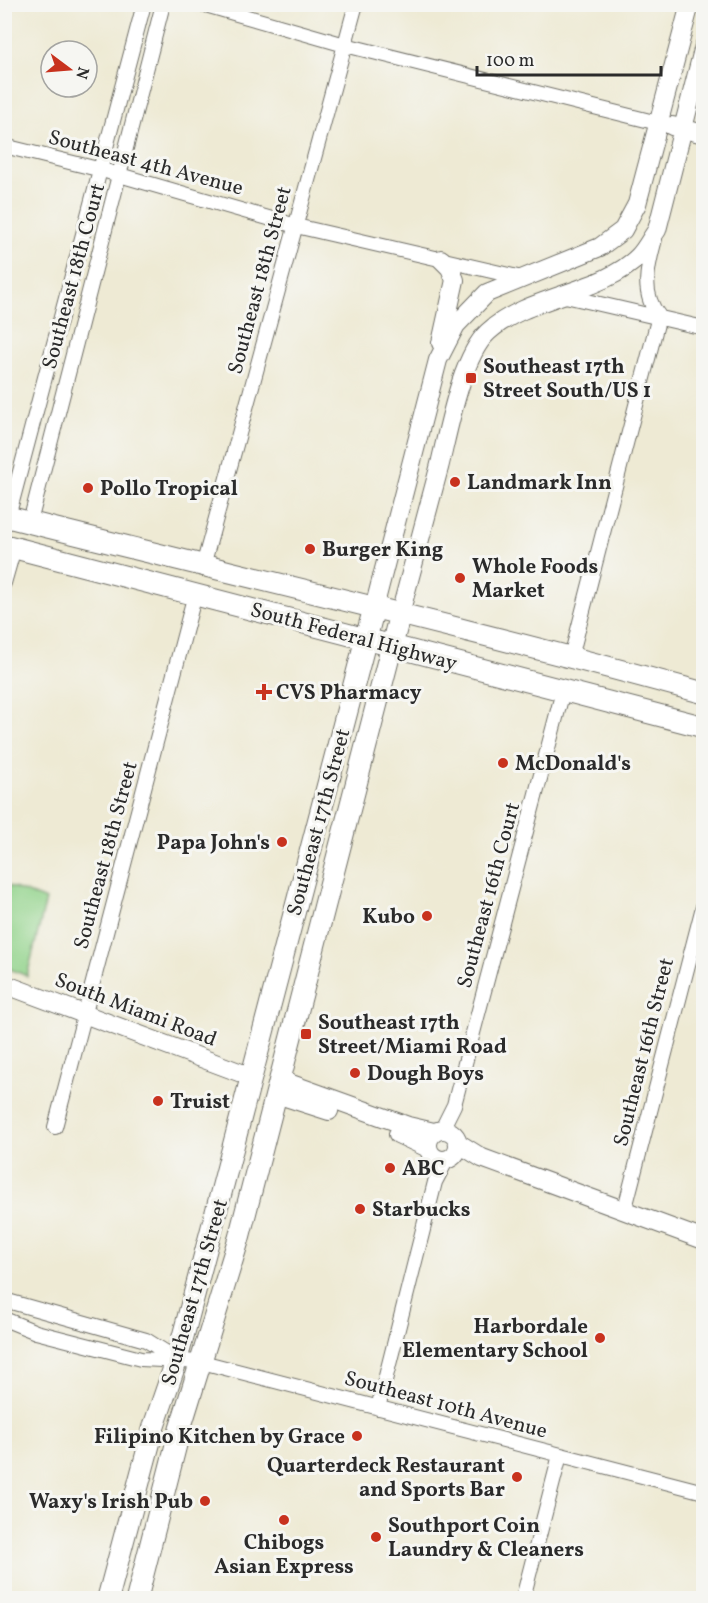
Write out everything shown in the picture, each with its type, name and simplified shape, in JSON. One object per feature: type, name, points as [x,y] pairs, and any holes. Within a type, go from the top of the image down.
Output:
[{"type":"main road","name":"Southeast 17th Street","points":[[108,1599],[154,1426],[177,1359],[438,360],[456,325],[487,293],[600,247],[623,230],[637,204],[690,4]]},
{"type":"main road","name":"Southeast 17th Street","points":[[137,1599],[180,1429],[239,1238],[400,614],[441,461],[476,347],[489,331],[506,321],[559,295],[606,277],[630,264],[640,255],[657,230],[704,46]]},
{"type":"main road","points":[[658,123],[704,134]]},
{"type":"main road","points":[[438,360],[455,280],[450,268],[441,259]]},
{"type":"main road","points":[[413,453],[441,461]]},
{"type":"main road","points":[[7,531],[30,522]]},
{"type":"main road","name":"South Federal Highway","points":[[30,522],[571,657],[704,693]]},
{"type":"main road","points":[[7,531],[28,538],[60,530]]},
{"type":"main road","name":"South Federal Highway","points":[[7,531],[195,594],[704,727]]},
{"type":"main road","name":"South Miami Road","points":[[4,984],[85,1012],[252,1077]]},
{"type":"main road","points":[[252,1077],[263,1100],[268,1125]]},
{"type":"main road","points":[[278,1087],[398,1134],[444,1145],[482,1158],[704,1240]]},
{"type":"street","name":"Southeast 18th Court","points":[[4,583],[7,531],[144,4]]},
{"type":"street","name":"Southeast 18th Court","points":[[30,522],[163,4]]},
{"type":"street","points":[[202,4],[345,45],[658,123]]},
{"type":"street","name":"Southeast 18th Street","points":[[203,566],[356,4]]},
{"type":"street","name":"Southeast 4th Avenue","points":[[4,146],[102,170],[296,226],[522,278]]},
{"type":"street","points":[[657,230],[646,274],[650,306],[659,316]]},
{"type":"street","points":[[559,295],[704,328]]},
{"type":"street","points":[[571,657],[659,316]]},
{"type":"street","name":"Southeast 18th Street","points":[[55,1127],[195,594]]},
{"type":"street","name":"Southeast 16th Court","points":[[378,1408],[444,1145],[563,691]]},
{"type":"street","name":"Southeast 16th Street","points":[[624,1212],[704,903]]},
{"type":"street","name":"Southeast 10th Avenue","points":[[4,1300],[146,1340],[177,1359]]},
{"type":"street","name":"Southeast 10th Avenue","points":[[4,1319],[36,1332],[141,1359],[202,1362],[704,1492]]},
{"type":"street","points":[[523,1599],[560,1455]]},
{"type":"green space","points":[[4,884],[46,900],[27,976],[5,967]]},
{"type":"place","name":"Southeast 17th Street South/US 1","points":[[471,378]]},
{"type":"place","name":"Landmark Inn","points":[[455,482]]},
{"type":"place","name":"Pollo Tropical","points":[[88,488]]},
{"type":"place","name":"Burger King","points":[[310,549]]},
{"type":"place","name":"Whole Foods Market","points":[[460,578]]},
{"type":"place","name":"CVS Pharmacy","points":[[264,692]]},
{"type":"place","name":"McDonald's","points":[[503,763]]},
{"type":"place","name":"Papa John's","points":[[282,842]]},
{"type":"place","name":"Kubo","points":[[427,916]]},
{"type":"place","name":"Southeast 17th Street/Miami Road","points":[[306,1034]]},
{"type":"place","name":"Dough Boys","points":[[355,1073]]},
{"type":"place","name":"Truist","points":[[158,1101]]},
{"type":"place","name":"ABC","points":[[390,1168]]},
{"type":"place","name":"Starbucks","points":[[360,1209]]},
{"type":"place","name":"Harbordale Elementary School","points":[[600,1338]]},
{"type":"place","name":"Filipino Kitchen by Grace","points":[[357,1436]]},
{"type":"place","name":"Quarterdeck Restaurant and Sports Bar","points":[[517,1477]]},
{"type":"place","name":"Waxy's Irish Pub","points":[[205,1501]]},
{"type":"place","name":"Chibogs Asian Express","points":[[284,1520]]},
{"type":"place","name":"Southport Coin Laundry & Cleaners","points":[[376,1537]]}]
